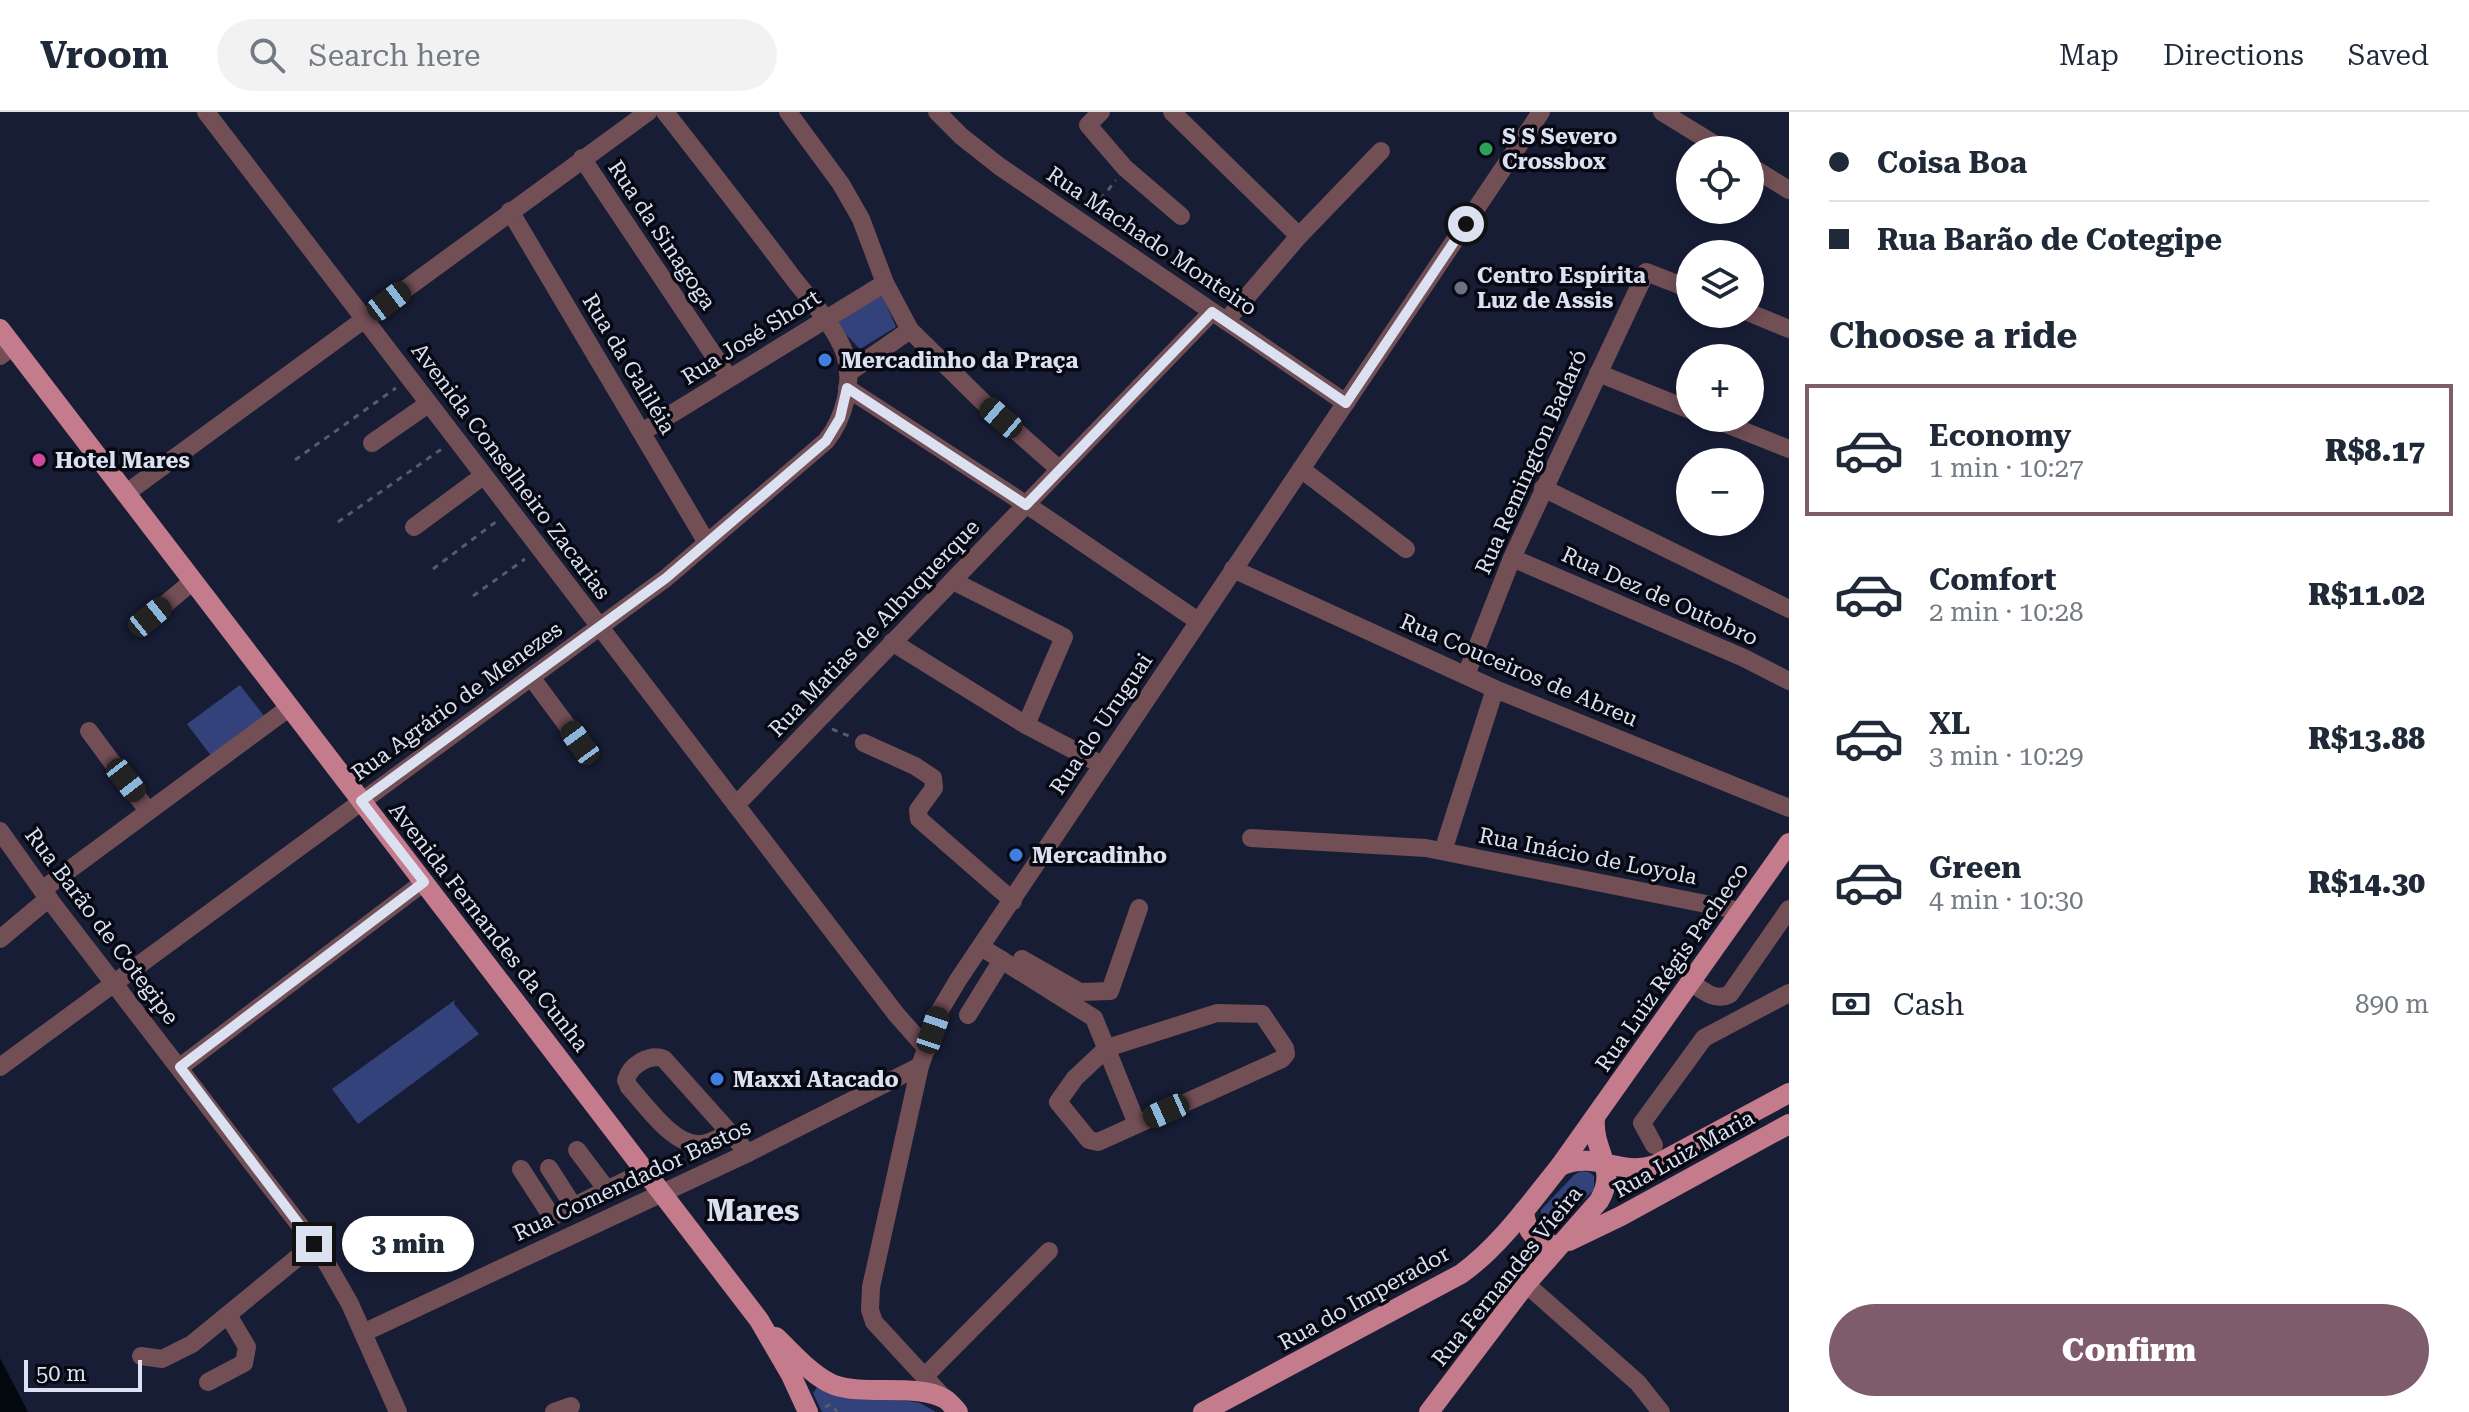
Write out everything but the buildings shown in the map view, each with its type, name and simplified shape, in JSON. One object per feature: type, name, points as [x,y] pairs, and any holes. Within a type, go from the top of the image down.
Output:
[{"type":"main road","name":"Avenida Fernandes da Cunha","points":[[0,329],[7,351],[193,581],[759,1320],[808,1412]]},
{"type":"main road","name":"Rua Luiz Régis Pacheco","points":[[1560,1166],[1789,843]]},
{"type":"main road","name":"Rua Luiz Maria","points":[[1560,1166],[1583,1159],[1633,1169],[1655,1165],[1789,1093]]},
{"type":"main road","points":[[1595,1118],[1596,1139],[1606,1164]]},
{"type":"main road","name":"Rua Luiz Maria","points":[[1558,1246],[1621,1216],[1789,1124]]},
{"type":"main road","name":"Rua Fernandes Vieira","points":[[1429,1412],[1526,1284],[1599,1201],[1606,1189],[1606,1164]]},
{"type":"main road","name":"Rua do Imperador","points":[[1203,1412],[1461,1274],[1476,1263],[1524,1211],[1560,1166]]},
{"type":"main road","points":[[1524,1211],[1525,1224],[1530,1233],[1536,1239],[1558,1246]]},
{"type":"main road","points":[[759,1320],[812,1371],[832,1384],[847,1388],[926,1393],[952,1405]]},
{"type":"street","name":"Avenida Conselheiro Zacarias","points":[[206,112],[896,1014],[924,1058]]},
{"type":"street","points":[[125,494],[648,112]]},
{"type":"street","points":[[665,112],[824,320],[839,342],[848,380],[1198,621]]},
{"type":"street","points":[[788,112],[841,184],[861,219],[885,283],[910,330],[982,401],[1059,469]]},
{"type":"street","name":"Rua Machado Monteiro","points":[[937,112],[999,166],[1346,403]]},
{"type":"street","points":[[1101,112],[1088,125],[1125,168],[1181,216]]},
{"type":"street","points":[[1172,112],[1299,236]]},
{"type":"street","points":[[1662,112],[1701,136]]},
{"type":"street","name":"Rua do Uruguai","points":[[952,1405],[874,1322],[870,1310],[871,1287],[924,1058],[939,1012],[1346,403],[1532,115]]},
{"type":"street","name":"Rua Matias de Albuquerque","points":[[736,805],[1059,469],[1219,316],[1381,151]]},
{"type":"street","name":"Rua da Sinagoga","points":[[582,158],[729,378]]},
{"type":"street","points":[[1764,175],[1789,190]]},
{"type":"street","name":"Rua da Galiléia","points":[[510,211],[707,543]]},
{"type":"street","name":"Rua Remington Badaró","points":[[1466,675],[1543,488],[1646,272],[1676,284]]},
{"type":"street","name":"Rua José Short","points":[[642,432],[885,283]]},
{"type":"street","points":[[1764,319],[1789,329]]},
{"type":"street","points":[[848,380],[910,330]]},
{"type":"street","points":[[1598,373],[1676,404]]},
{"type":"street","name":"Rua Agrário de Menezes","points":[[0,1067],[600,627],[707,543],[826,441],[840,418],[848,380]]},
{"type":"street","points":[[372,443],[428,404]]},
{"type":"street","points":[[1746,432],[1789,449]]},
{"type":"street","points":[[1301,469],[1406,549]]},
{"type":"street","points":[[414,527],[483,476]]},
{"type":"street","points":[[1543,488],[1789,609]]},
{"type":"street","name":"Rua Dez de Outobro","points":[[1512,558],[1744,658],[1789,681]]},
{"type":"street","name":"Rua Couceiros de Abreu","points":[[1233,569],[1495,689],[1789,808]]},
{"type":"street","points":[[150,617],[193,581]]},
{"type":"street","points":[[953,581],[1064,637],[1026,725]]},
{"type":"street","points":[[892,642],[1026,725],[1102,765]]},
{"type":"street","points":[[531,677],[580,743]]},
{"type":"street","points":[[1434,850],[1495,689]]},
{"type":"street","points":[[0,939],[46,894],[148,811],[290,707]]},
{"type":"street","points":[[89,731],[148,811]]},
{"type":"street","points":[[864,743],[915,766],[933,778],[934,788],[918,810],[919,819],[1013,901]]},
{"type":"street","name":"Rua Barão de Cotegipe","points":[[0,831],[338,1279],[398,1412]]},
{"type":"street","name":"Rua Inácio de Loyola","points":[[1251,838],[1434,850],[1741,911]]},
{"type":"street","points":[[180,1067],[424,882]]},
{"type":"street","points":[[983,943],[1080,992],[1106,992],[1113,987],[1139,908]]},
{"type":"street","points":[[1692,983],[1711,996],[1725,997],[1730,994],[1789,909]]},
{"type":"street","points":[[983,943],[1002,960],[1094,1018],[1137,1124]]},
{"type":"street","points":[[968,1015],[1002,960]]},
{"type":"street","points":[[1654,1145],[1642,1123],[1704,1038],[1789,993]]},
{"type":"street","points":[[1217,1013],[1258,1013],[1266,1017],[1285,1048],[1286,1054],[1282,1059],[1137,1124],[1093,1142],[1058,1102],[1075,1078],[1107,1048],[1217,1013]]},
{"type":"street","points":[[730,1132],[713,1142],[699,1145],[688,1144],[675,1137],[629,1087],[626,1080],[628,1072],[649,1057],[656,1055],[664,1059],[730,1132],[748,1153]]},
{"type":"street","name":"Rua Comendador Bastos","points":[[363,1333],[748,1153],[924,1058]]},
{"type":"street","points":[[577,1150],[607,1190]]},
{"type":"street","points":[[549,1168],[574,1207]]},
{"type":"street","points":[[521,1169],[549,1216],[554,1217],[645,1171]]},
{"type":"street","points":[[141,1356],[162,1359],[192,1344],[314,1244]]},
{"type":"street","points":[[925,1376],[1049,1251]]},
{"type":"street","points":[[1526,1284],[1638,1383],[1661,1412]]},
{"type":"street","points":[[208,1382],[244,1363],[247,1347],[228,1315]]},
{"type":"path","points":[[1082,223],[1125,168]]},
{"type":"path","points":[[295,460],[400,385]]},
{"type":"path","points":[[338,522],[455,440]]},
{"type":"path","points":[[433,569],[511,511]]},
{"type":"path","points":[[473,596],[531,555]]},
{"type":"path","points":[[818,722],[864,743]]},
{"type":"shaded area","points":[[882,295],[896,327],[860,349],[834,322]]},
{"type":"shaded area","points":[[240,685],[265,717],[212,757],[187,724]]},
{"type":"shaded area","points":[[455,1000],[454,1004],[479,1034],[358,1124],[332,1089]]},
{"type":"shaded area","points":[[1581,1171],[1594,1176],[1594,1190],[1558,1224],[1546,1225],[1541,1220],[1541,1210]]},
{"type":"shaded area","points":[[423,1222],[438,1241],[388,1268],[372,1243]]},
{"type":"shaded area","points":[[0,1358],[28,1412],[0,1412]]},
{"type":"shaded area","points":[[819,1385],[920,1403],[936,1412],[822,1412],[813,1393]]},
{"type":"place","name":"S S Severo Crossbox","points":[[1486,149]]},
{"type":"place","name":"Centro Espírita Luz de Assis","points":[[1461,288]]},
{"type":"place","name":"Mercadinho da Praça","points":[[825,360]]},
{"type":"place","name":"Hotel Mares","points":[[39,460]]},
{"type":"place","name":"Mercadinho","points":[[1016,855]]},
{"type":"place","name":"Maxxi Atacado","points":[[717,1079]]},
{"type":"district","name":"Mares","points":[[753,1210]]},
{"type":"route","points":[[314,1244],[180,1067],[424,882],[361,801],[666,578],[826,441],[840,418],[847,388],[1026,505],[1212,312],[1346,403],[1466,224]]}]
